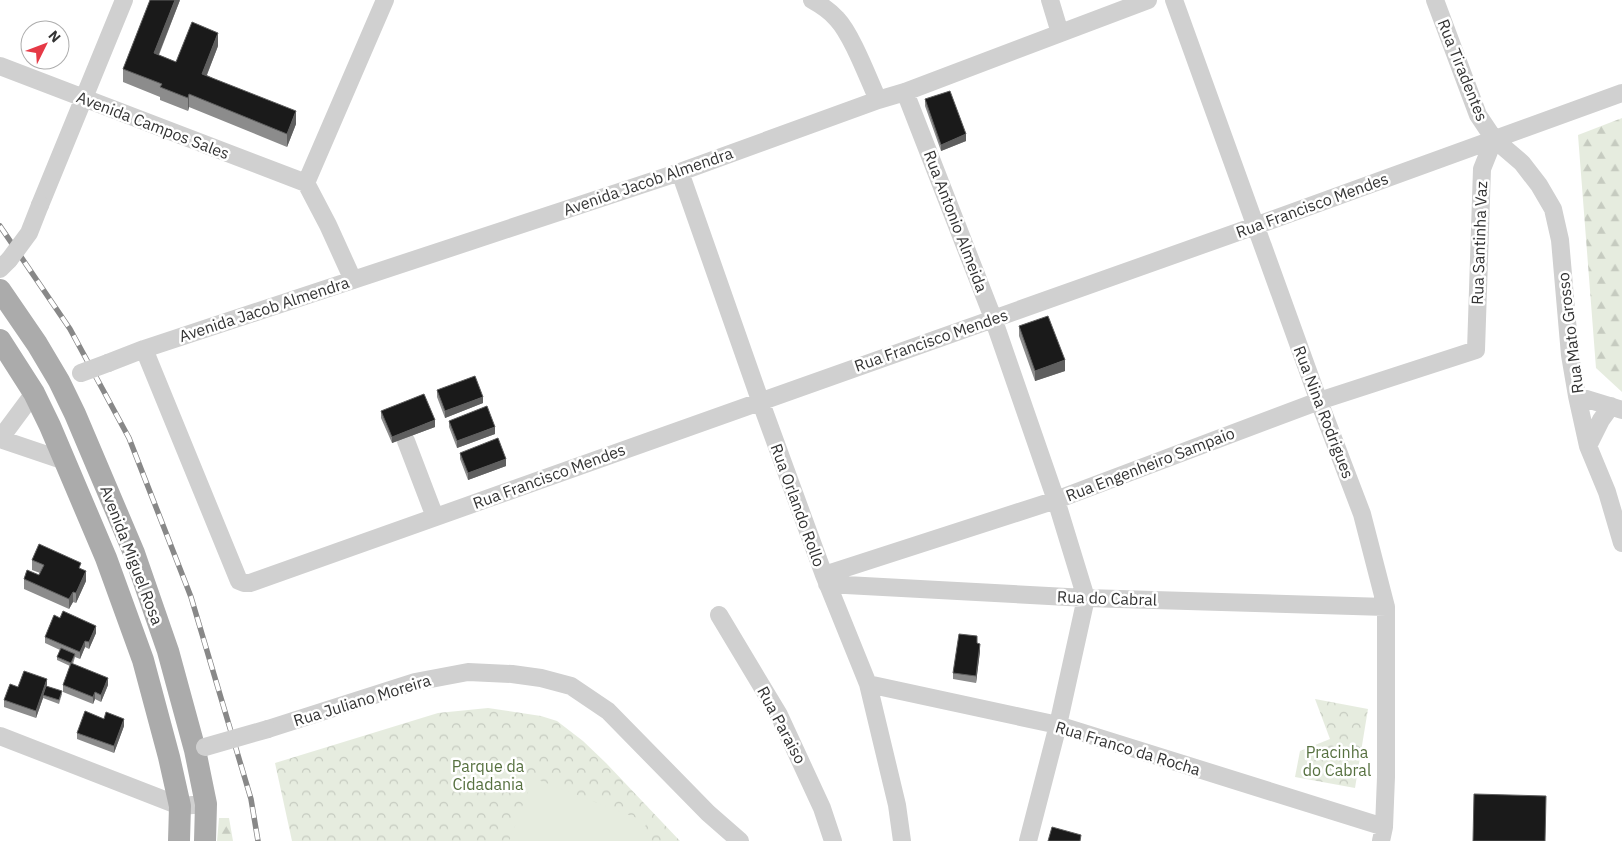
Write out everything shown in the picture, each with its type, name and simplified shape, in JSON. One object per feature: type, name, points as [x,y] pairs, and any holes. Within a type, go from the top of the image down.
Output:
[{"type":"main road","name":"Avenida Miguel Rosa","points":[[0,290],[37,344],[59,381],[134,552],[200,749],[206,804],[205,841]]},
{"type":"main road","name":"Avenida Miguel Rosa","points":[[0,340],[34,393],[65,461],[106,558],[143,660],[180,806],[179,841]]},
{"type":"main road","points":[[34,393],[45,386],[59,381]]},
{"type":"street","points":[[4,264],[30,233],[82,98],[124,0]]},
{"type":"street","points":[[352,280],[328,225],[306,183],[385,0]]},
{"type":"street","points":[[812,0],[820,4],[838,20],[846,32],[878,100]]},
{"type":"street","points":[[1050,0],[1060,33]]},
{"type":"street","name":"Avenida Jacob Almendra","points":[[59,381],[144,349],[680,172],[878,100],[905,92],[1148,0]]},
{"type":"street","name":"Rua Nina Rodrigues","points":[[1174,0],[1319,401],[1362,514],[1386,607],[1386,776],[1382,834]]},
{"type":"street","name":"Rua Tiradentes","points":[[1435,0],[1478,115],[1494,139]]},
{"type":"street","name":"Avenida Campos Sales","points":[[0,66],[306,183]]},
{"type":"street","name":"Rua Antonio Almeida","points":[[905,92],[993,318],[1056,500],[1086,598],[1058,726],[1028,841]]},
{"type":"street","name":"Rua Francisco Mendes","points":[[144,349],[239,581],[244,583],[1255,226],[1622,93]]},
{"type":"street","name":"Rua Santinha Vaz","points":[[1476,350],[1482,169],[1494,139]]},
{"type":"street","name":"Rua Mato Grosso","points":[[1494,139],[1522,163],[1539,185],[1553,209],[1560,240],[1570,355],[1577,396],[1588,446],[1607,492],[1622,543]]},
{"type":"street","name":"Rua Orlando Rollo","points":[[680,172],[825,579],[868,684],[897,806],[902,841]]},
{"type":"street","name":"Rua Engenheiro Sampaio","points":[[825,579],[1056,500],[1319,401],[1476,350]]},
{"type":"street","points":[[34,393],[0,439],[65,461]]},
{"type":"street","points":[[1577,396],[1617,408]]},
{"type":"street","points":[[1588,446],[1601,420],[1617,408]]},
{"type":"street","points":[[406,441],[434,517]]},
{"type":"street","name":"Rua do Cabral","points":[[825,579],[1086,598],[1386,607]]},
{"type":"street","name":"Rua Paraiso","points":[[719,615],[779,715],[822,808],[833,841]]},
{"type":"street","name":"Rua Juliano Moreira","points":[[200,749],[415,682],[468,672],[512,674],[541,678],[571,686],[608,711],[708,813],[740,841]]},
{"type":"street","name":"Rua Franco da Rocha","points":[[868,684],[1058,726],[1382,834]]},
{"type":"street","points":[[0,736],[180,806],[206,804]]},
{"type":"green space","points":[[1622,118],[1622,392],[1596,368],[1578,135]]},
{"type":"green space","name":"Pracinha do Cabral","points":[[1315,699],[1368,709],[1355,788],[1295,777],[1300,751],[1330,739]]},
{"type":"green space","name":"Parque da Cidadania","points":[[488,708],[541,716],[557,721],[583,741],[606,763],[680,841],[292,841],[275,763],[438,713]]},
{"type":"green space","points":[[533,778],[647,822],[639,841],[509,841]]},
{"type":"green space","points":[[219,818],[229,818],[233,841],[217,841]]},
{"type":"building","points":[[150,0],[175,0],[154,53],[176,62],[192,22],[218,33],[202,74],[296,111],[287,134],[189,94],[188,98],[160,87],[162,84],[123,69]]},
{"type":"building","points":[[950,91],[966,134],[941,145],[925,99]]},
{"type":"building","points":[[1048,316],[1065,360],[1035,371],[1019,326]]},
{"type":"building","points":[[475,376],[483,397],[445,411],[437,390]]},
{"type":"building","points":[[424,394],[435,420],[392,437],[381,411]]},
{"type":"building","points":[[487,406],[495,427],[457,441],[449,421]]},
{"type":"building","points":[[498,438],[506,459],[468,473],[460,453]]},
{"type":"building","points":[[39,544],[81,563],[79,568],[86,571],[76,593],[73,592],[69,599],[24,579],[27,570],[39,575],[44,565],[32,560]]},
{"type":"building","points":[[63,611],[96,626],[89,642],[85,641],[80,652],[45,637],[54,615],[60,618]]},
{"type":"building","points":[[959,634],[977,636],[977,643],[980,644],[976,676],[953,673]]},
{"type":"building","points":[[61,648],[75,654],[71,663],[57,657]]},
{"type":"building","points":[[71,663],[108,678],[101,695],[95,692],[93,697],[63,685]]},
{"type":"building","points":[[24,671],[47,679],[36,711],[4,700],[10,684],[18,687]]},
{"type":"building","points":[[46,686],[62,691],[59,700],[43,695]]},
{"type":"building","points":[[85,711],[104,719],[106,712],[124,719],[114,746],[77,733]]},
{"type":"building","points":[[1474,794],[1546,796],[1545,841],[1473,841]]},
{"type":"building","points":[[1052,827],[1081,835],[1080,841],[1048,841]]},
{"type":"railway","points":[[0,226],[70,329],[129,438],[191,597],[251,799],[258,841]]}]
